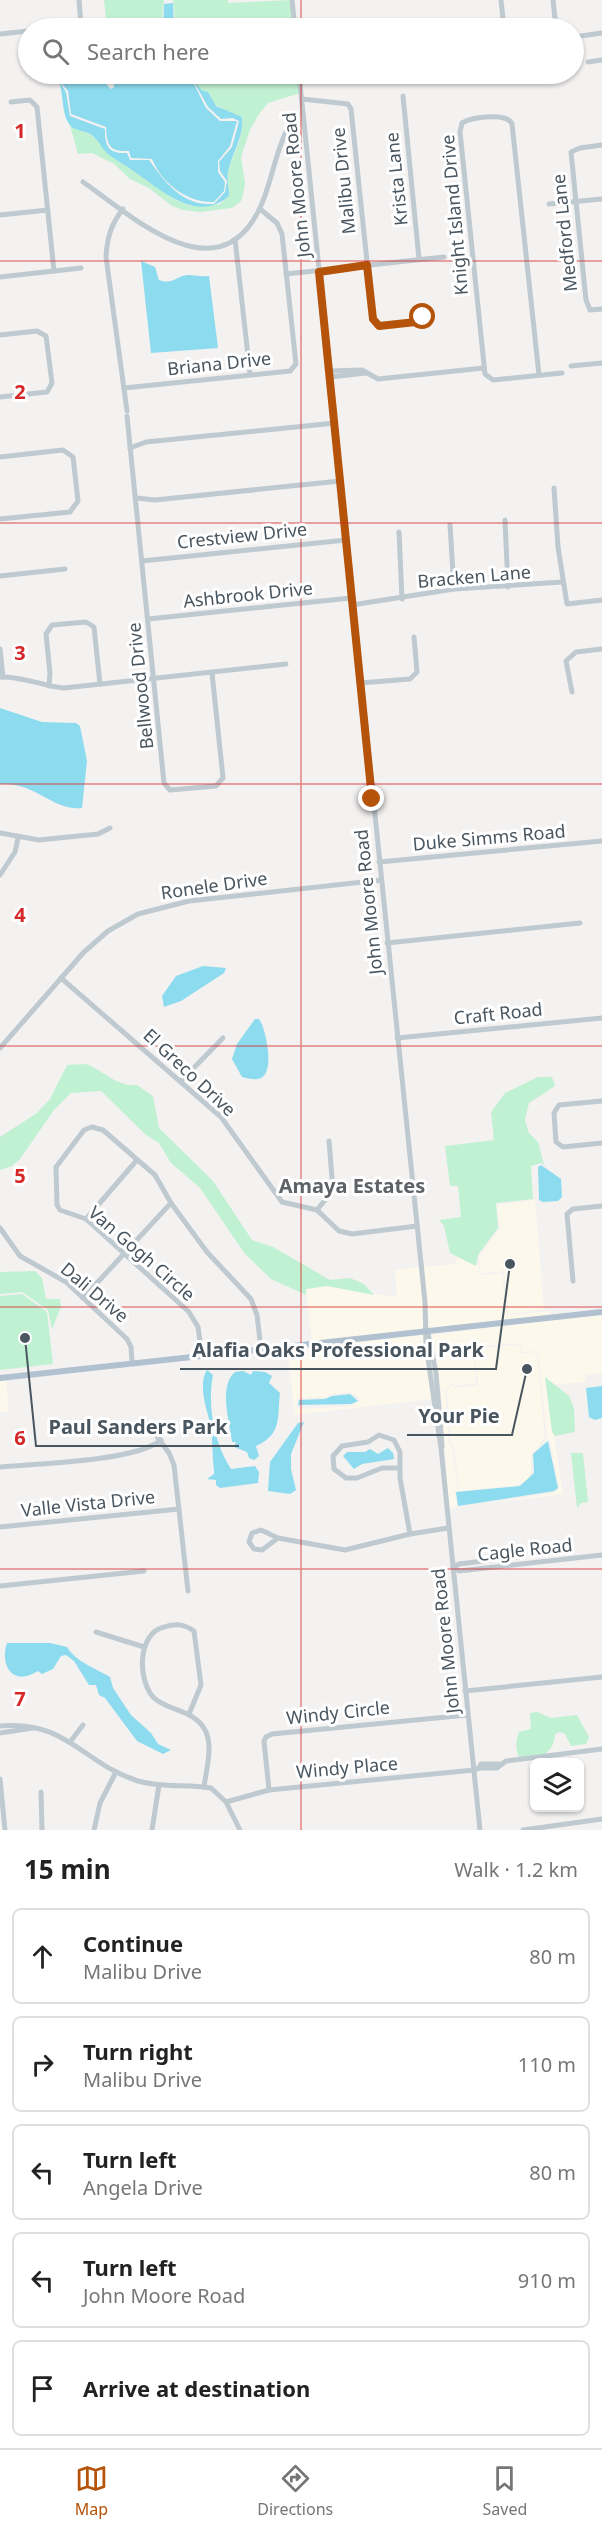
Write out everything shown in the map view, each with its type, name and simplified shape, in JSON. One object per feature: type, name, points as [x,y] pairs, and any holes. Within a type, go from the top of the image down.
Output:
[{"type":"main road","points":[[0,1378],[132,1362],[465,1329],[602,1312]]},
{"type":"street","points":[[79,0],[80,18]]},
{"type":"street","points":[[292,0],[294,18]]},
{"type":"street","points":[[501,0],[501,18]]},
{"type":"street","points":[[553,0],[555,18]]},
{"type":"street","points":[[0,34],[18,32]]},
{"type":"street","points":[[584,35],[602,33]]},
{"type":"street","points":[[588,62],[602,60]]},
{"type":"street","name":"John Moore Road","points":[[301,84],[387,943],[428,1333],[436,1373],[448,1528],[467,1715],[477,1769],[480,1830]]},
{"type":"street","name":"Krista Lane","points":[[403,96],[419,259]]},
{"type":"street","name":"Malibu Drive","points":[[302,99],[348,104],[351,109],[373,319],[379,326],[416,322],[423,317]]},
{"type":"street","points":[[11,102],[30,100],[37,107],[54,271]]},
{"type":"street","name":"Knight Island Drive","points":[[484,368],[461,126],[468,120],[504,116],[510,119],[512,124],[539,375]]},
{"type":"street","points":[[83,182],[156,234],[188,247],[204,248],[235,239],[246,230],[260,209],[280,144],[288,128]]},
{"type":"street","name":"Medford Lane","points":[[602,146],[580,148],[571,152],[586,300],[590,310],[602,309]]},
{"type":"street","points":[[549,204],[602,199]]},
{"type":"street","name":"Bellwood Drive","points":[[123,209],[115,219],[109,235],[106,257],[127,414],[164,783],[170,790],[216,786],[223,778],[212,673]]},
{"type":"street","name":"Briana Drive","points":[[124,388],[290,371],[296,364],[282,234],[277,223],[260,209]]},
{"type":"street","points":[[0,215],[48,210]]},
{"type":"street","points":[[235,239],[250,374]]},
{"type":"street","points":[[286,274],[444,257]]},
{"type":"street","points":[[0,277],[81,268]]},
{"type":"street","points":[[0,335],[37,331],[46,336],[52,383],[47,392],[0,397]]},
{"type":"street","points":[[571,366],[602,363]]},
{"type":"street","points":[[330,374],[366,373],[378,380],[484,368],[487,378],[493,380],[562,373]]},
{"type":"street","points":[[130,448],[146,442],[335,423]]},
{"type":"street","points":[[0,457],[63,450],[73,457],[78,501],[70,512],[0,519]]},
{"type":"street","points":[[136,498],[155,500],[340,481]]},
{"type":"street","points":[[554,488],[567,604],[602,600]]},
{"type":"street","points":[[505,520],[508,587]]},
{"type":"street","points":[[450,525],[454,590]]},
{"type":"street","points":[[399,532],[402,599]]},
{"type":"street","name":"Crestview Drive","points":[[142,561],[346,540]]},
{"type":"street","points":[[0,576],[64,569]]},
{"type":"street","name":"Bracken Lane","points":[[352,605],[454,590],[563,582]]},
{"type":"street","name":"Ashbrook Drive","points":[[148,619],[351,598]]},
{"type":"street","points":[[49,686],[46,634],[52,625],[86,622],[94,627],[99,684]]},
{"type":"street","points":[[360,682],[410,678],[417,672],[414,637]]},
{"type":"street","points":[[0,649],[2,677],[20,677],[64,688],[286,664]]},
{"type":"street","points":[[572,692],[566,661],[576,652],[602,649]]},
{"type":"street","points":[[0,833],[18,838],[50,839],[98,834],[110,828]]},
{"type":"street","points":[[0,875],[15,852],[18,838]]},
{"type":"street","name":"Duke Simms Road","points":[[379,862],[602,841]]},
{"type":"street","name":"Ronele Drive","points":[[0,1048],[61,978],[108,931],[138,914],[164,905],[381,880]]},
{"type":"street","points":[[387,943],[580,923]]},
{"type":"street","name":"El Greco Drive","points":[[61,978],[221,1117],[282,1202],[317,1210]]},
{"type":"street","name":"Craft Road","points":[[397,1038],[602,1018]]},
{"type":"street","points":[[181,1081],[223,1038]]},
{"type":"street","points":[[602,1101],[560,1105],[554,1113],[556,1142],[563,1147],[602,1143]]},
{"type":"street","name":"Van Gogh Circle","points":[[202,1355],[200,1333],[195,1320],[86,1219],[60,1210],[57,1205],[54,1174],[56,1167],[84,1130],[92,1127],[104,1130],[155,1175],[171,1203],[219,1267],[251,1299],[257,1315],[261,1349]]},
{"type":"street","points":[[329,1141],[333,1190],[317,1210],[339,1231],[352,1234],[417,1226]]},
{"type":"street","points":[[86,1219],[138,1160]]},
{"type":"street","points":[[83,1298],[123,1252],[171,1203]]},
{"type":"street","points":[[573,1281],[567,1214],[573,1209],[602,1206]]},
{"type":"street","name":"Dali Drive","points":[[0,1228],[9,1244],[22,1258],[63,1280],[129,1341],[132,1362]]},
{"type":"street","points":[[147,1423],[161,1440],[174,1465],[188,1591]]},
{"type":"street","points":[[399,1468],[382,1468],[351,1479],[339,1475],[332,1463],[336,1450],[342,1446],[384,1436],[398,1444],[399,1468],[410,1534]]},
{"type":"street","points":[[0,1467],[132,1453],[154,1446],[161,1440]]},
{"type":"street","name":"Valle Vista Drive","points":[[0,1527],[179,1509]]},
{"type":"street","points":[[279,1538],[262,1550],[254,1549],[249,1542],[250,1536],[258,1530],[279,1538],[345,1550],[410,1534],[448,1528]]},
{"type":"street","name":"Cagle Road","points":[[453,1567],[459,1572],[602,1555]]},
{"type":"street","points":[[453,1567],[459,1564],[525,1556]]},
{"type":"street","points":[[0,1586],[144,1571]]},
{"type":"street","points":[[189,1714],[201,1685],[194,1631],[179,1624],[156,1629],[146,1638],[144,1647],[144,1671],[149,1691],[156,1699],[189,1714],[206,1733],[208,1752],[204,1787]]},
{"type":"street","points":[[96,1632],[144,1647]]},
{"type":"street","points":[[465,1691],[602,1677]]},
{"type":"street","name":"Windy Circle","points":[[269,1790],[264,1741],[272,1734],[467,1715]]},
{"type":"street","points":[[0,1726],[21,1724],[58,1734],[116,1772],[159,1785],[204,1787],[216,1791],[226,1802],[240,1830]]},
{"type":"street","points":[[70,1742],[83,1725]]},
{"type":"street","points":[[0,1733],[34,1728]]},
{"type":"street","name":"Windy Place","points":[[226,1802],[269,1790],[489,1766],[497,1768],[506,1761],[602,1749]]},
{"type":"street","points":[[94,1830],[100,1803],[116,1772]]},
{"type":"street","points":[[0,1779],[4,1830]]},
{"type":"street","points":[[152,1830],[159,1785]]},
{"type":"street","points":[[41,1792],[42,1830]]},
{"type":"street","points":[[523,1830],[602,1819]]},
{"type":"shaded area","points":[[535,1200],[544,1310],[508,1314],[504,1271],[481,1273],[479,1257],[500,1228],[497,1205]]},
{"type":"shaded area","points":[[456,1257],[478,1264],[480,1275],[502,1273],[507,1315],[550,1311],[551,1316],[430,1330],[423,1267],[456,1264]]},
{"type":"shaded area","points":[[419,1267],[426,1331],[312,1342],[306,1289],[327,1286],[397,1297],[395,1270]]},
{"type":"shaded area","points":[[602,1314],[602,1373],[586,1375],[585,1382],[554,1385],[545,1377],[563,1494],[484,1504],[554,1493],[559,1488],[550,1440],[543,1443],[547,1437],[538,1351],[522,1352],[522,1346],[514,1343],[473,1347],[476,1383],[456,1386],[451,1384],[445,1391],[449,1445],[452,1447],[458,1490],[455,1492],[457,1507],[449,1508],[441,1394],[435,1345],[431,1335]]},
{"type":"shaded area","points":[[425,1335],[432,1399],[295,1415],[287,1349]],"holes":[[[350,1392],[358,1396],[360,1401],[351,1406],[301,1409],[296,1406],[298,1398],[325,1397]]]},
{"type":"shaded area","points":[[514,1345],[521,1347],[521,1354],[537,1352],[545,1437],[531,1455],[531,1472],[527,1480],[517,1485],[459,1491],[454,1445],[451,1445],[447,1391],[451,1385],[456,1388],[478,1385],[474,1349]]},
{"type":"shaded area","points":[[6,1380],[9,1411],[0,1412],[0,1381]]},
{"type":"green space","points":[[104,0],[164,0],[162,18],[106,18]]},
{"type":"green space","points":[[173,0],[228,0],[228,3],[290,0],[292,18],[175,18]]},
{"type":"green space","points":[[195,84],[299,84],[300,93],[268,103],[250,130],[241,157],[245,183],[243,195],[241,201],[232,208],[200,212],[183,210],[172,206],[149,188],[130,179],[114,164],[92,153],[78,154],[70,125],[95,137],[107,153],[174,199],[190,206],[220,204],[229,196],[228,171],[240,137],[242,117],[211,101]]},
{"type":"green space","points":[[86,1064],[123,1084],[137,1085],[153,1096],[159,1128],[213,1181],[252,1240],[273,1247],[330,1280],[350,1278],[364,1284],[374,1295],[327,1286],[306,1289],[306,1295],[271,1279],[245,1254],[200,1188],[171,1163],[159,1143],[146,1135],[101,1091],[71,1093],[54,1110],[20,1159],[12,1166],[0,1170],[0,1137],[37,1113],[50,1099],[67,1065]]},
{"type":"green space","points":[[538,1077],[552,1077],[555,1086],[529,1103],[525,1120],[529,1133],[538,1142],[544,1165],[541,1163],[531,1166],[533,1199],[496,1203],[498,1228],[478,1255],[476,1266],[450,1253],[444,1226],[439,1220],[461,1217],[458,1186],[450,1186],[445,1146],[494,1140],[491,1112],[505,1093]]},
{"type":"green space","points":[[35,1271],[42,1278],[46,1299],[60,1299],[61,1307],[52,1329],[48,1310],[22,1292],[0,1294],[0,1272]]},
{"type":"green space","points":[[22,1294],[47,1312],[53,1364],[0,1370],[0,1296]]},
{"type":"green space","points":[[545,1377],[569,1396],[574,1408],[575,1432],[555,1436],[552,1432]]},
{"type":"green space","points":[[571,1453],[583,1453],[588,1502],[581,1503],[577,1508]]},
{"type":"green space","points":[[537,1712],[551,1718],[577,1715],[589,1737],[586,1744],[571,1746],[565,1734],[560,1732],[555,1734],[552,1746],[544,1754],[522,1761],[516,1744],[519,1732],[531,1729],[530,1713]]},
{"type":"water","points":[[173,3],[174,18],[163,18],[164,4]]},
{"type":"water","points":[[59,84],[66,92],[70,116],[105,129],[109,148],[116,152],[127,153],[130,160],[149,160],[169,185],[184,197],[203,204],[214,204],[225,192],[227,181],[220,171],[219,162],[232,147],[239,121],[233,118],[221,119],[208,107],[197,84],[208,92],[216,106],[242,117],[240,137],[228,171],[229,196],[217,204],[206,207],[194,206],[171,197],[108,154],[93,136],[71,126],[66,119]]},
{"type":"water","points":[[62,84],[107,84],[111,89],[114,84],[194,84],[206,108],[220,121],[237,121],[230,146],[218,161],[218,172],[225,182],[224,191],[214,202],[195,199],[169,184],[152,159],[131,158],[129,151],[113,149],[108,143],[106,127],[71,114],[68,91]]},
{"type":"water","points":[[141,261],[155,267],[159,280],[171,281],[188,275],[209,276],[218,348],[151,353]]},
{"type":"water","points":[[0,708],[42,722],[76,723],[80,726],[87,761],[82,808],[62,805],[24,787],[0,784]]},
{"type":"water","points":[[203,966],[226,968],[224,973],[181,1001],[164,1007],[162,996],[176,976]]},
{"type":"water","points":[[255,1019],[259,1019],[264,1031],[268,1050],[268,1068],[261,1078],[254,1079],[242,1077],[232,1059],[237,1044]]},
{"type":"water","points":[[541,1165],[561,1179],[562,1197],[558,1201],[539,1200],[538,1167]]},
{"type":"water","points":[[207,1370],[213,1375],[211,1399],[213,1423],[220,1448],[231,1469],[255,1466],[259,1472],[258,1483],[220,1488],[216,1485],[216,1480],[207,1479],[214,1474],[214,1470],[211,1427],[203,1388],[204,1375]]},
{"type":"water","points":[[243,1371],[251,1375],[253,1371],[265,1372],[272,1376],[269,1383],[280,1393],[275,1430],[271,1436],[256,1446],[259,1456],[254,1460],[249,1458],[247,1452],[234,1447],[236,1442],[232,1442],[228,1416],[227,1386],[235,1372]]},
{"type":"water","points":[[602,1386],[602,1418],[595,1420],[589,1417],[586,1388]]},
{"type":"water","points":[[350,1394],[358,1401],[351,1404],[298,1405],[299,1400],[325,1399]]},
{"type":"water","points":[[304,1422],[291,1454],[291,1469],[296,1490],[290,1494],[268,1491],[270,1462],[298,1423]]},
{"type":"water","points":[[548,1441],[558,1488],[554,1491],[458,1506],[456,1492],[520,1486],[534,1473],[533,1454]]},
{"type":"water","points":[[388,1448],[393,1453],[394,1459],[362,1464],[354,1469],[343,1456],[347,1452],[365,1452],[370,1449],[378,1454]]},
{"type":"water","points":[[7,1643],[50,1643],[67,1647],[81,1661],[110,1677],[113,1688],[131,1715],[151,1733],[158,1744],[171,1750],[163,1754],[137,1741],[105,1698],[99,1695],[96,1685],[89,1685],[74,1661],[66,1655],[61,1656],[53,1669],[42,1674],[38,1671],[21,1677],[14,1675],[5,1658]]},
{"type":"place","name":"Alafia Oaks Professional Park","points":[[510,1264]]},
{"type":"place","name":"Paul Sanders Park","points":[[25,1338]]},
{"type":"place","name":"Your Pie","points":[[527,1369]]},
{"type":"district","name":"Amaya Estates","points":[[352,1185]]},
{"type":"route","points":[[372,799],[319,272],[367,265],[373,319],[379,326],[416,322],[423,317]]}]
